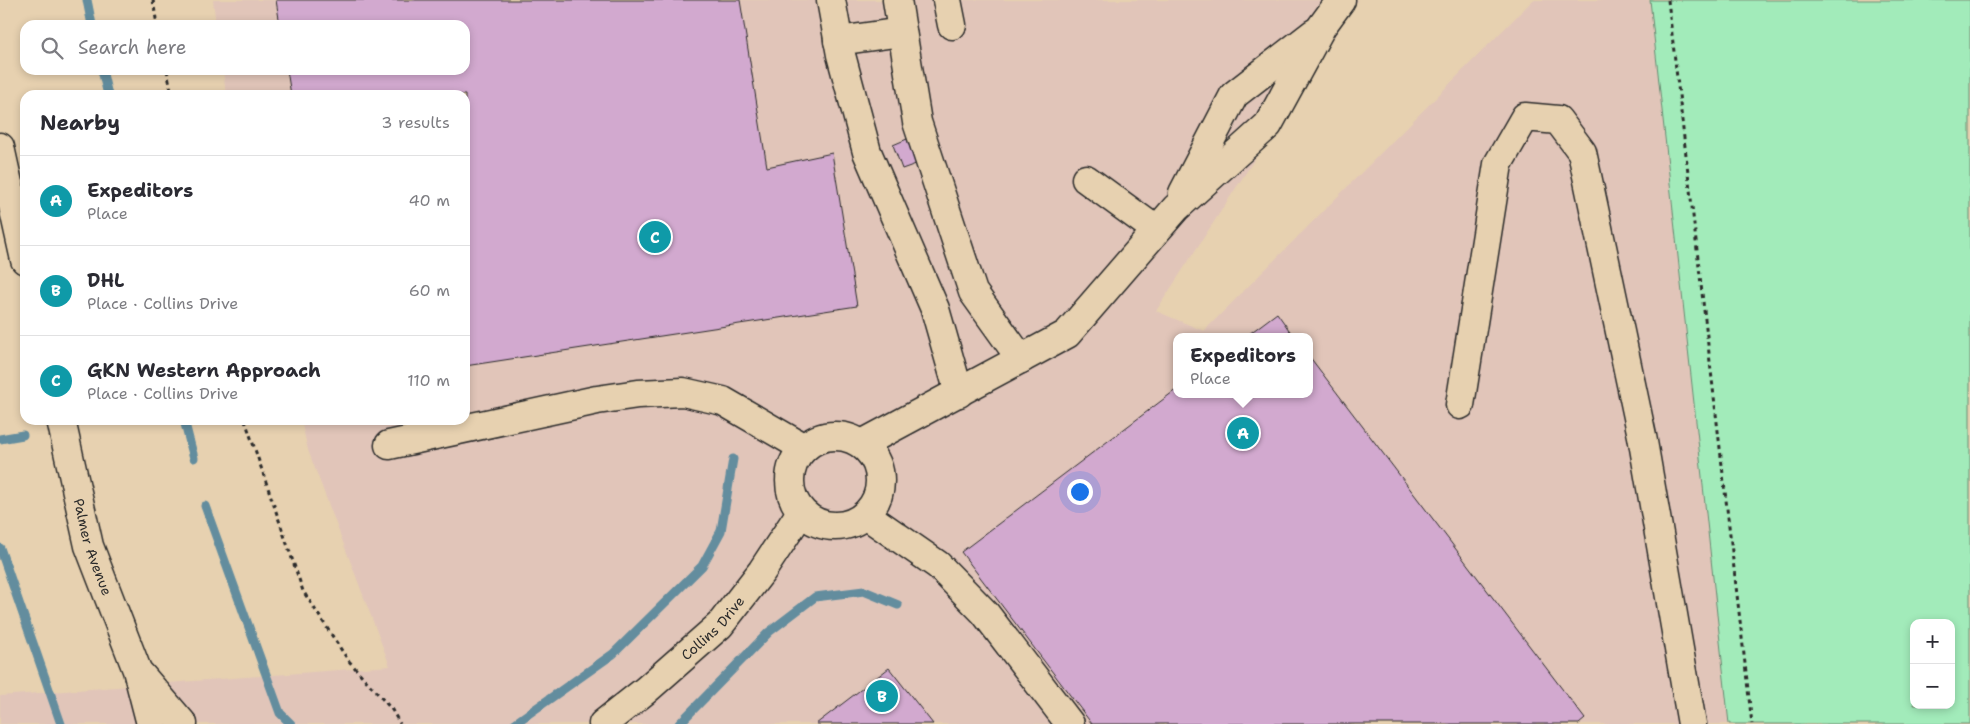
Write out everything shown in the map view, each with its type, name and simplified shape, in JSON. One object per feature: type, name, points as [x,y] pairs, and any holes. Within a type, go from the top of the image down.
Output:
[{"type":"street","points":[[831,0],[838,41],[868,152],[934,309],[959,392]]},
{"type":"street","points":[[897,0],[917,122],[973,292],[1021,359]]},
{"type":"street","points":[[862,444],[1067,334],[1176,208],[1268,125],[1322,26],[1341,0]]},
{"type":"street","points":[[1176,208],[1234,95],[1322,26]]},
{"type":"street","points":[[838,41],[902,32]]},
{"type":"street","points":[[1460,405],[1498,164],[1525,117],[1558,120],[1582,152],[1642,436],[1692,724]]},
{"type":"street","points":[[0,147],[20,237]]},
{"type":"street","points":[[1086,179],[1156,230]]},
{"type":"street","points":[[388,445],[597,400],[638,394],[683,392],[723,401],[804,448]]},
{"type":"street","name":"Palmer Avenue","points":[[62,425],[89,546],[137,670],[151,724]]},
{"type":"street","points":[[829,436],[848,437],[862,444],[871,453],[879,467],[881,476],[880,492],[876,503],[866,515],[860,520],[845,526],[827,526],[812,521],[801,512],[791,492],[790,476],[795,460],[804,448],[813,441],[829,436]]},
{"type":"street","name":"Collins Drive","points":[[603,724],[646,690],[720,625],[762,571],[801,512]]},
{"type":"street","points":[[866,515],[938,565],[985,613],[1070,724]]},
{"type":"street","name":"Palmer Avenue","points":[[137,670],[183,724]]},
{"type":"path","points":[[153,0],[156,20]]},
{"type":"path","points":[[1668,0],[1752,724]]},
{"type":"path","points":[[168,75],[171,90]]},
{"type":"path","points":[[247,425],[303,591],[348,660],[392,710],[400,724]]},
{"type":"shaded area","points":[[213,0],[1358,0],[1156,311],[1204,331],[1533,0],[1650,0],[1729,724],[0,724],[0,696],[390,666],[308,450],[302,425],[470,425],[470,90],[225,90],[224,75],[470,75],[470,20],[215,20]]},
{"type":"green space","points":[[1650,0],[1970,0],[1970,724],[1729,724]]},
{"type":"building","points":[[276,0],[740,0],[767,167],[832,153],[857,306],[470,365],[470,90],[290,90],[288,75],[470,75],[470,20],[279,20]]},
{"type":"building","points":[[907,139],[916,164],[902,169],[893,145]]},
{"type":"building","points":[[1277,313],[1291,333],[1250,333]]},
{"type":"building","points":[[1313,361],[1585,719],[1579,724],[1092,724],[961,552],[1173,392],[1173,398],[1313,398]]},
{"type":"building","points":[[889,668],[933,724],[816,724]]},
{"type":"waterway","points":[[87,0],[91,20]]},
{"type":"waterway","points":[[103,75],[107,90]]},
{"type":"waterway","points":[[185,425],[194,458]]},
{"type":"waterway","points":[[0,439],[23,435]]},
{"type":"waterway","points":[[514,724],[613,654],[702,566],[721,531],[733,459]]},
{"type":"waterway","points":[[205,506],[280,713],[291,724]]},
{"type":"waterway","points":[[0,548],[61,724]]},
{"type":"waterway","points":[[679,724],[769,632],[815,597],[864,591],[898,605]]},
{"type":"place","name":"GKN Western Approach","points":[[655,237]]},
{"type":"place","name":"Expeditors","points":[[1243,433]]},
{"type":"place","name":"DHL","points":[[882,696]]}]
